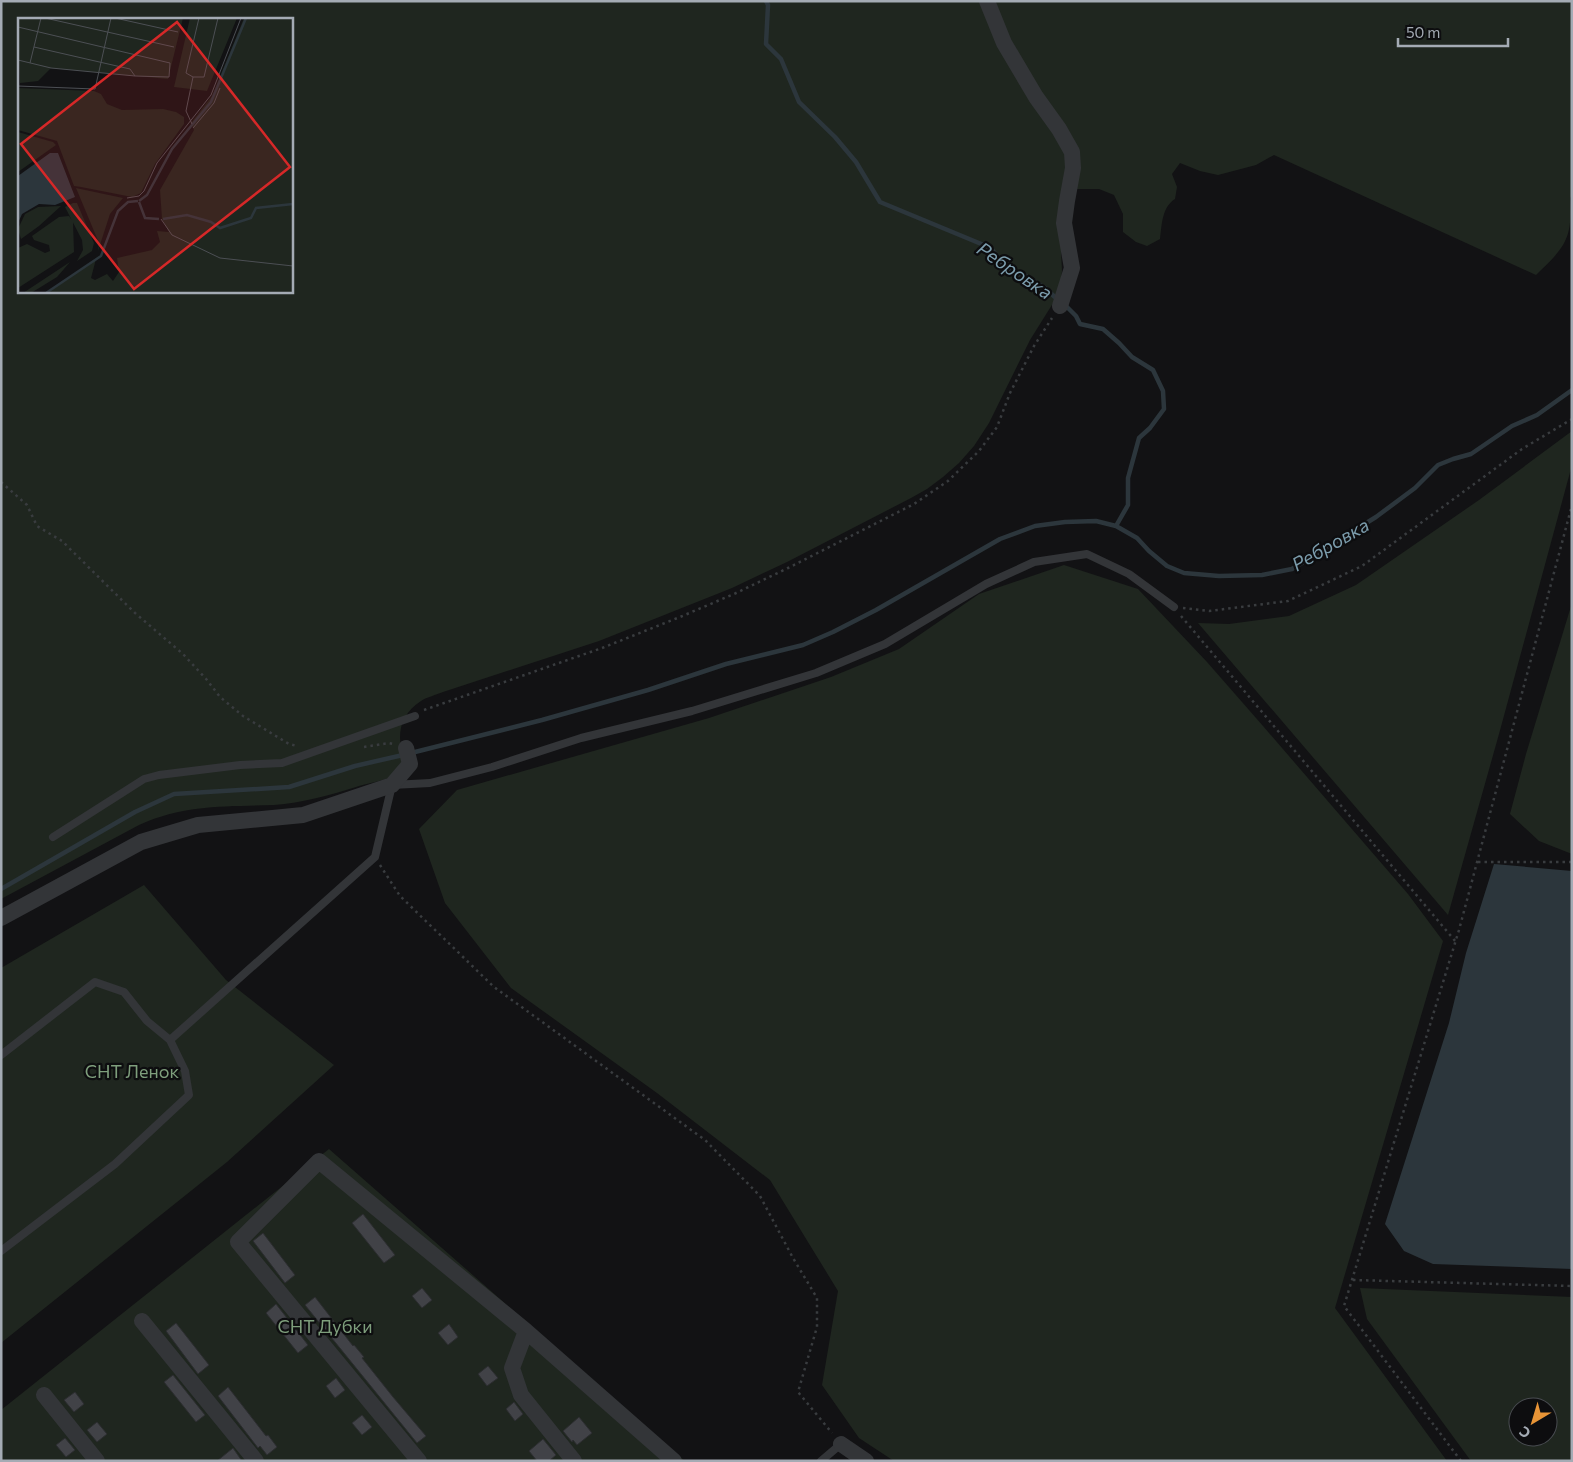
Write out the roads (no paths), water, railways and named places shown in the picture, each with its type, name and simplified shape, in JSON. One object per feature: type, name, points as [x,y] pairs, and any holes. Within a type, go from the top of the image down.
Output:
[{"type":"street","points":[[987,1],[1004,43],[1072,152],[1073,168],[1064,223],[1072,268],[1060,306]]},
{"type":"street","points":[[1,918],[141,842],[198,825],[302,815],[392,785],[410,764],[406,748]]},
{"type":"street","points":[[419,1461],[238,1242],[319,1161],[526,1330],[674,1461]]},
{"type":"street","points":[[142,1321],[256,1461]]},
{"type":"street","points":[[526,1330],[512,1368],[521,1395],[574,1461]]},
{"type":"street","points":[[44,1395],[97,1461]]},
{"type":"street","points":[[841,1444],[866,1461]]},
{"type":"lane","points":[[170,1040],[375,857],[392,785],[430,783],[492,767],[581,738],[692,712],[816,674],[885,644],[986,584],[1034,562],[1087,554],[1129,574],[1174,607]]},
{"type":"lane","points":[[53,837],[144,779],[159,774],[282,762],[415,716]]},
{"type":"lane","points":[[1,1055],[95,982],[124,992],[147,1021],[170,1040],[185,1071],[189,1095],[115,1164],[1,1251]]},
{"type":"lane","points":[[821,1461],[841,1444]]},
{"type":"waterway","name":"Ребровка","points":[[766,1],[768,5],[766,44],[781,59],[799,102],[835,137],[856,162],[880,202],[991,248],[1006,268],[1024,275],[1045,288],[1057,299]]},
{"type":"waterway","name":"Ребровка","points":[[1063,303],[1076,316],[1080,324],[1103,329],[1132,357],[1153,370],[1163,391],[1164,409],[1150,428],[1139,438],[1128,478],[1128,505],[1116,526]]},
{"type":"waterway","points":[[411,753],[542,720],[648,690],[726,664],[803,645],[876,610],[1000,539],[1035,526],[1065,522],[1096,521],[1116,526],[1137,538],[1167,566],[1184,573],[1219,576],[1262,575],[1292,569],[1376,517],[1415,488],[1438,465],[1471,454],[1512,426],[1537,415],[1572,390]]},
{"type":"waterway","points":[[1,889],[135,812],[174,794],[289,787],[355,766],[403,755]]},
{"type":"park label","name":"СНТ Ленок","points":[[132,1071]]},
{"type":"park label","name":"СНТ Дубки","points":[[325,1326]]}]
